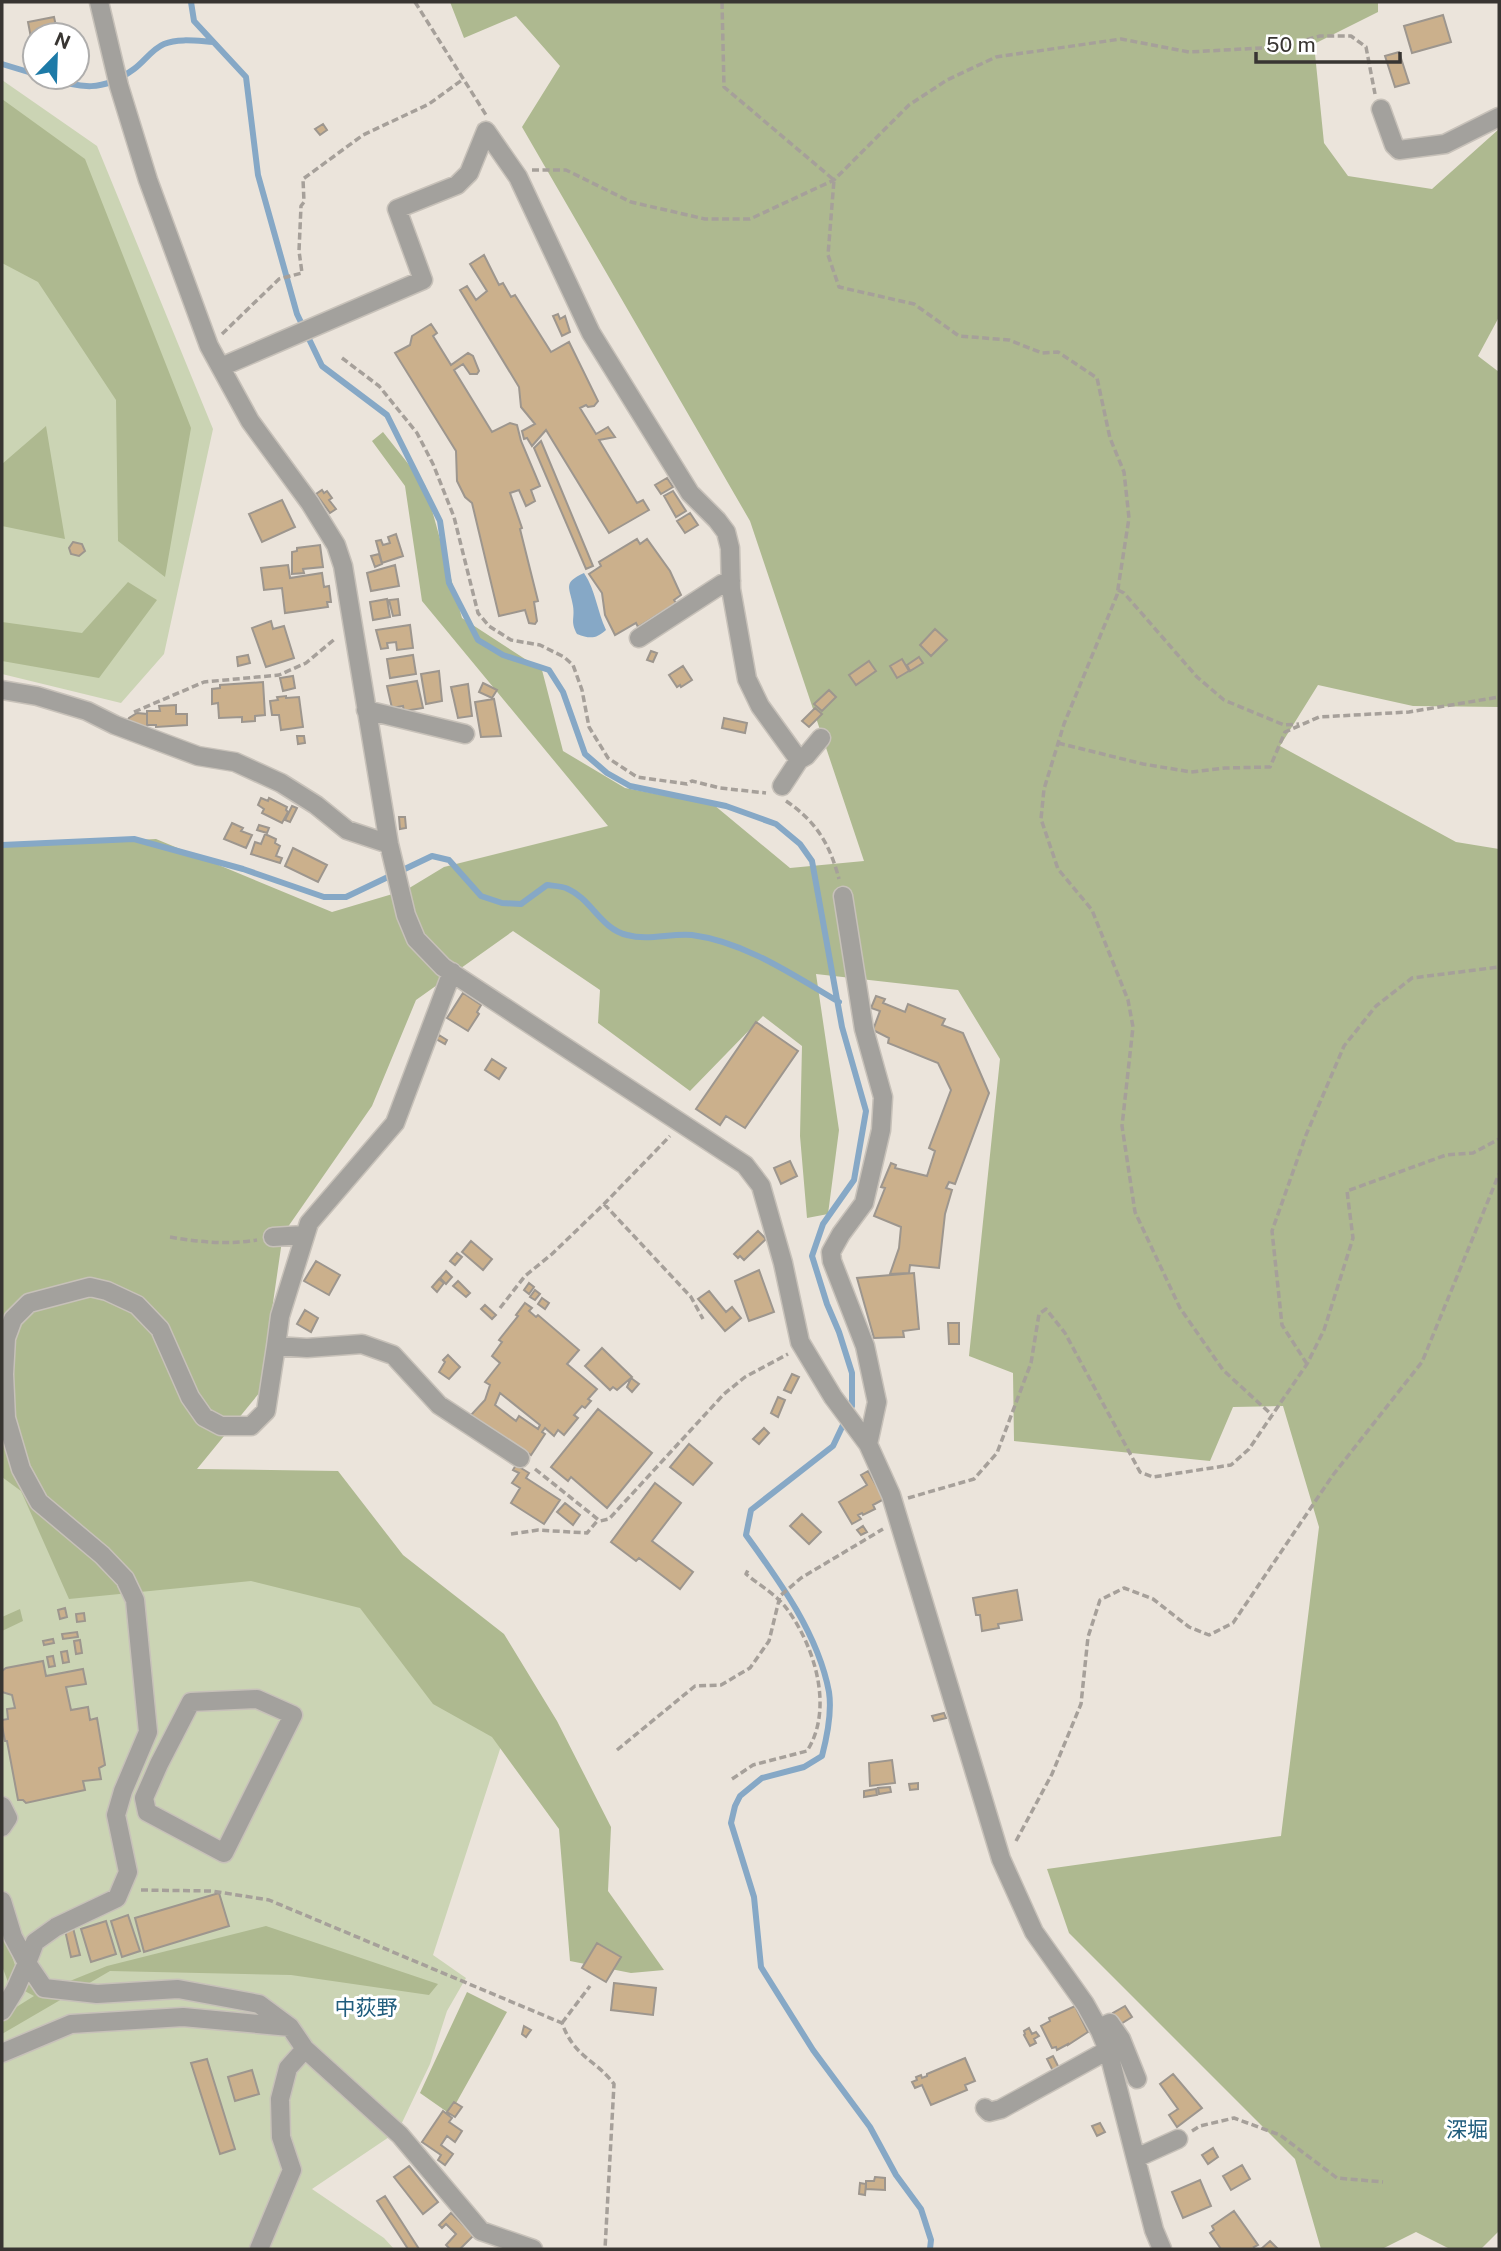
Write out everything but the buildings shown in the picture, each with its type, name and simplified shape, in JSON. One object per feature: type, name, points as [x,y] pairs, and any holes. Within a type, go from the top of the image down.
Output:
[{"type":"street","points":[[99,2],[119,86],[148,180],[209,346],[250,421],[337,545],[343,566],[390,849],[406,915],[416,939],[443,967],[745,1165],[761,1186],[803,1347],[840,1407],[868,1444],[893,1502],[1001,1859],[1034,1932],[1085,2004],[1108,2050],[1132,2157],[1162,2249]]},
{"type":"street","points":[[1381,108],[1394,145],[1399,150],[1445,144],[1499,117]]},
{"type":"street","points":[[486,131],[518,177],[591,333],[690,494],[726,532],[747,679],[743,694],[760,706],[785,776],[821,738]]},
{"type":"street","points":[[221,367],[423,280],[397,209],[457,185],[469,173],[486,131]]},
{"type":"street","points":[[639,638],[722,584],[731,581]]},
{"type":"street","points":[[2,690],[37,696],[87,711],[198,756],[235,762],[281,783],[316,805],[347,830],[390,849]]},
{"type":"street","points":[[366,710],[465,734]]},
{"type":"street","points":[[844,897],[864,1029],[883,1097],[877,1150],[864,1203],[831,1252],[832,1261],[865,1346],[877,1402],[868,1444]]},
{"type":"street","points":[[2,2011],[15,1990],[35,1942],[56,1927],[117,1898],[128,1872],[116,1815],[148,1732],[135,1600],[125,1578],[39,1502],[21,1469],[6,1418],[6,1338],[13,1320],[29,1303],[90,1287],[107,1291],[137,1305],[160,1329],[190,1397],[204,1418],[221,1426],[251,1426],[266,1411],[280,1316],[309,1223],[395,1123],[452,972]]},
{"type":"street","points":[[273,1237],[304,1235]]},
{"type":"street","points":[[276,1346],[307,1348],[362,1344],[393,1355],[439,1405],[520,1458]]},
{"type":"street","points":[[257,1699],[293,1715],[225,1853],[147,1812],[144,1798],[159,1764],[191,1702],[257,1699]]},
{"type":"street","points":[[137,1756],[159,1764]]},
{"type":"street","points":[[2,1806],[8,1818],[2,1827]]},
{"type":"street","points":[[2,1901],[13,1937],[44,1988],[97,1994],[178,1989],[259,2004],[290,2027],[305,2049],[400,2135],[481,2231],[533,2249]]},
{"type":"street","points":[[2,2053],[71,2024],[183,2017],[290,2027]]},
{"type":"street","points":[[1099,2028],[1110,2023],[1121,2039],[1137,2080]]},
{"type":"street","points":[[259,2249],[292,2170],[281,2137],[280,2099],[288,2068],[305,2049]]},
{"type":"street","points":[[985,2108],[989,2112],[1001,2109],[1108,2050]]},
{"type":"street","points":[[288,2068],[311,2067],[334,2075]]},
{"type":"street","points":[[1132,2157],[1178,2139]]},
{"type":"path","points":[[415,2],[462,80],[486,113],[486,131]]},
{"type":"path","points":[[722,2],[724,87],[834,180]]},
{"type":"path","points":[[518,177],[533,170],[566,170],[631,202],[705,219],[750,219],[834,180],[909,105],[947,80],[996,57],[1121,39],[1189,52],[1279,47],[1320,36],[1351,36],[1366,47],[1372,70],[1373,89],[1381,108]]},
{"type":"path","points":[[209,346],[279,279],[302,272],[299,251],[301,206],[304,202],[303,179],[363,135],[429,104],[462,80]]},
{"type":"path","points":[[834,180],[828,255],[839,287],[914,304],[960,336],[1009,340],[1042,352],[1058,352],[1097,378],[1110,438],[1124,472],[1129,518],[1118,590],[1058,743],[1044,789],[1041,819],[1058,869],[1092,910],[1128,1000],[1133,1027],[1122,1126],[1135,1212],[1180,1308],[1223,1370],[1272,1415]]},
{"type":"path","points":[[342,358],[379,386],[417,433],[433,464],[454,517],[478,613],[489,626],[511,640],[540,645],[564,657],[573,665],[582,690],[589,727],[608,758],[637,777],[687,784],[692,781],[720,789],[785,776],[803,813],[832,853],[844,897]]},
{"type":"path","points":[[1118,590],[1124,593],[1197,677],[1224,699],[1284,724],[1304,723]]},
{"type":"path","points":[[116,725],[124,716],[204,682],[279,675],[306,663],[352,626]]},
{"type":"path","points":[[1058,743],[1143,764],[1191,772],[1270,767],[1285,732],[1319,718],[1409,712],[1499,697]]},
{"type":"path","points":[[1307,1364],[1282,1325],[1272,1231],[1306,1135],[1344,1045],[1376,1006],[1412,978],[1499,967]]},
{"type":"path","points":[[500,1308],[525,1276],[604,1204],[682,1123]]},
{"type":"path","points":[[893,1502],[974,1479],[997,1453],[1031,1363],[1039,1314],[1046,1309],[1065,1333],[1140,1472],[1153,1477],[1231,1465],[1249,1449],[1307,1364],[1324,1330],[1353,1238],[1347,1191],[1446,1155],[1473,1153],[1499,1139]]},
{"type":"path","points":[[1001,1859],[1010,1852],[1052,1774],[1081,1704],[1088,1637],[1100,1600],[1124,1588],[1153,1598],[1189,1627],[1209,1635],[1233,1623],[1332,1475],[1422,1362],[1499,1174]]},
{"type":"path","points":[[604,1204],[691,1297],[703,1319]]},
{"type":"path","points":[[170,1237],[235,1243],[273,1237]]},
{"type":"path","points":[[520,1458],[598,1520],[609,1519],[724,1394],[745,1377],[803,1347]]},
{"type":"path","points":[[511,1534],[538,1530],[587,1532],[598,1520]]},
{"type":"path","points":[[617,1750],[695,1686],[721,1685],[750,1668],[769,1641],[779,1598],[801,1578],[898,1520]]},
{"type":"path","points":[[732,1779],[753,1765],[807,1751],[817,1736],[820,1719],[819,1686],[807,1644],[779,1598],[746,1574],[749,1568]]},
{"type":"path","points":[[120,1890],[212,1891],[270,1900],[562,2023],[567,2038],[582,2056],[606,2074],[614,2084],[605,2249]]},
{"type":"path","points":[[562,2023],[590,1986]]},
{"type":"path","points":[[1178,2139],[1200,2126],[1234,2118],[1280,2136],[1337,2178],[1383,2182]]},
{"type":"green space","points":[[450,2],[1378,2],[1378,12],[1314,44],[1324,143],[1348,176],[1432,189],[1499,129],[1499,317],[1478,356],[1499,372],[1499,707],[1413,706],[1318,685],[1280,746],[1456,842],[1499,849],[1499,2231],[1481,2249],[1450,2249],[1416,2232],[1382,2249],[1321,2249],[1295,2159],[1069,1933],[1047,1869],[1281,1836],[1319,1527],[1283,1406],[1233,1407],[1210,1461],[1014,1441],[1013,1373],[969,1356],[1000,1059],[958,990],[816,974],[839,1130],[828,1214],[807,1218],[800,1136],[802,1046],[763,1016],[690,1091],[598,1023],[600,990],[513,931],[416,1000],[372,1106],[283,1234],[260,1392],[197,1469],[338,1471],[403,1555],[504,1634],[557,1721],[611,1827],[608,1891],[664,1970],[631,1973],[570,1961],[559,1829],[492,1737],[433,1704],[360,1608],[251,1581],[69,1599],[21,1491],[2,1477],[2,847],[156,839],[332,912],[406,890],[444,867],[608,826],[422,601],[405,486],[372,441],[383,432],[425,485],[462,618],[542,670],[563,751],[625,788],[714,805],[790,868],[864,861],[750,521],[522,127],[560,66],[516,16],[464,38]]},
{"type":"green space","points":[[2,80],[97,146],[213,429],[164,654],[121,703],[2,674]]},
{"type":"green space","points":[[2,99],[85,159],[191,428],[165,577],[118,541],[116,400],[38,282],[2,263]]},
{"type":"green space","points":[[46,426],[65,539],[2,526],[2,464]]},
{"type":"green space","points":[[128,582],[157,600],[99,678],[2,661],[2,622],[82,633]]},
{"type":"green space","points":[[2,871],[135,1519],[322,1523],[518,1694],[433,1955],[466,1978],[447,2011],[430,2064],[398,2131],[312,2189],[384,2238],[394,2249],[2,2249]]},
{"type":"green space","points":[[20,1609],[23,1621],[2,1631],[2,1617]]},
{"type":"green space","points":[[266,1926],[438,1984],[429,1995],[291,1975],[110,1971],[2,2034],[2,2016],[34,1996],[8,1982],[2,1966],[2,1927],[17,1971],[55,1987],[107,1966]]},
{"type":"green space","points":[[467,1992],[507,2012],[450,2114],[420,2093]]},
{"type":"water","points":[[584,573],[606,630],[593,637],[577,634],[573,623],[569,586]]},
{"type":"waterway","points":[[191,2],[194,21],[246,77],[258,175],[297,314],[322,366],[387,415],[440,521],[449,583],[478,640],[503,655],[549,670],[563,692],[585,754],[607,773],[630,786],[726,806],[776,824],[800,844],[812,861],[842,1027],[866,1111],[854,1180],[823,1224],[812,1256],[852,1373],[852,1406],[833,1446],[751,1510],[746,1535],[807,1629],[824,1671],[830,1700],[829,1716],[822,1756],[804,1767],[762,1778],[740,1796],[731,1823],[754,1897],[761,1967],[813,2050],[870,2127],[896,2175],[921,2209],[931,2240],[930,2249]]},
{"type":"waterway","points":[[91,86],[122,77],[164,44],[182,40],[213,42]]},
{"type":"waterway","points":[[2,64],[21,70]]},
{"type":"waterway","points":[[2,845],[134,839],[243,869],[324,897],[346,897],[432,856],[449,860],[481,896],[502,903],[521,904],[547,885],[563,887],[576,894],[618,932],[643,937],[692,935],[731,945],[768,961],[839,1002]]},
{"type":"district","name":"中荻野","points":[[366,2008]]},
{"type":"district","name":"深堀","points":[[1467,2130]]}]
